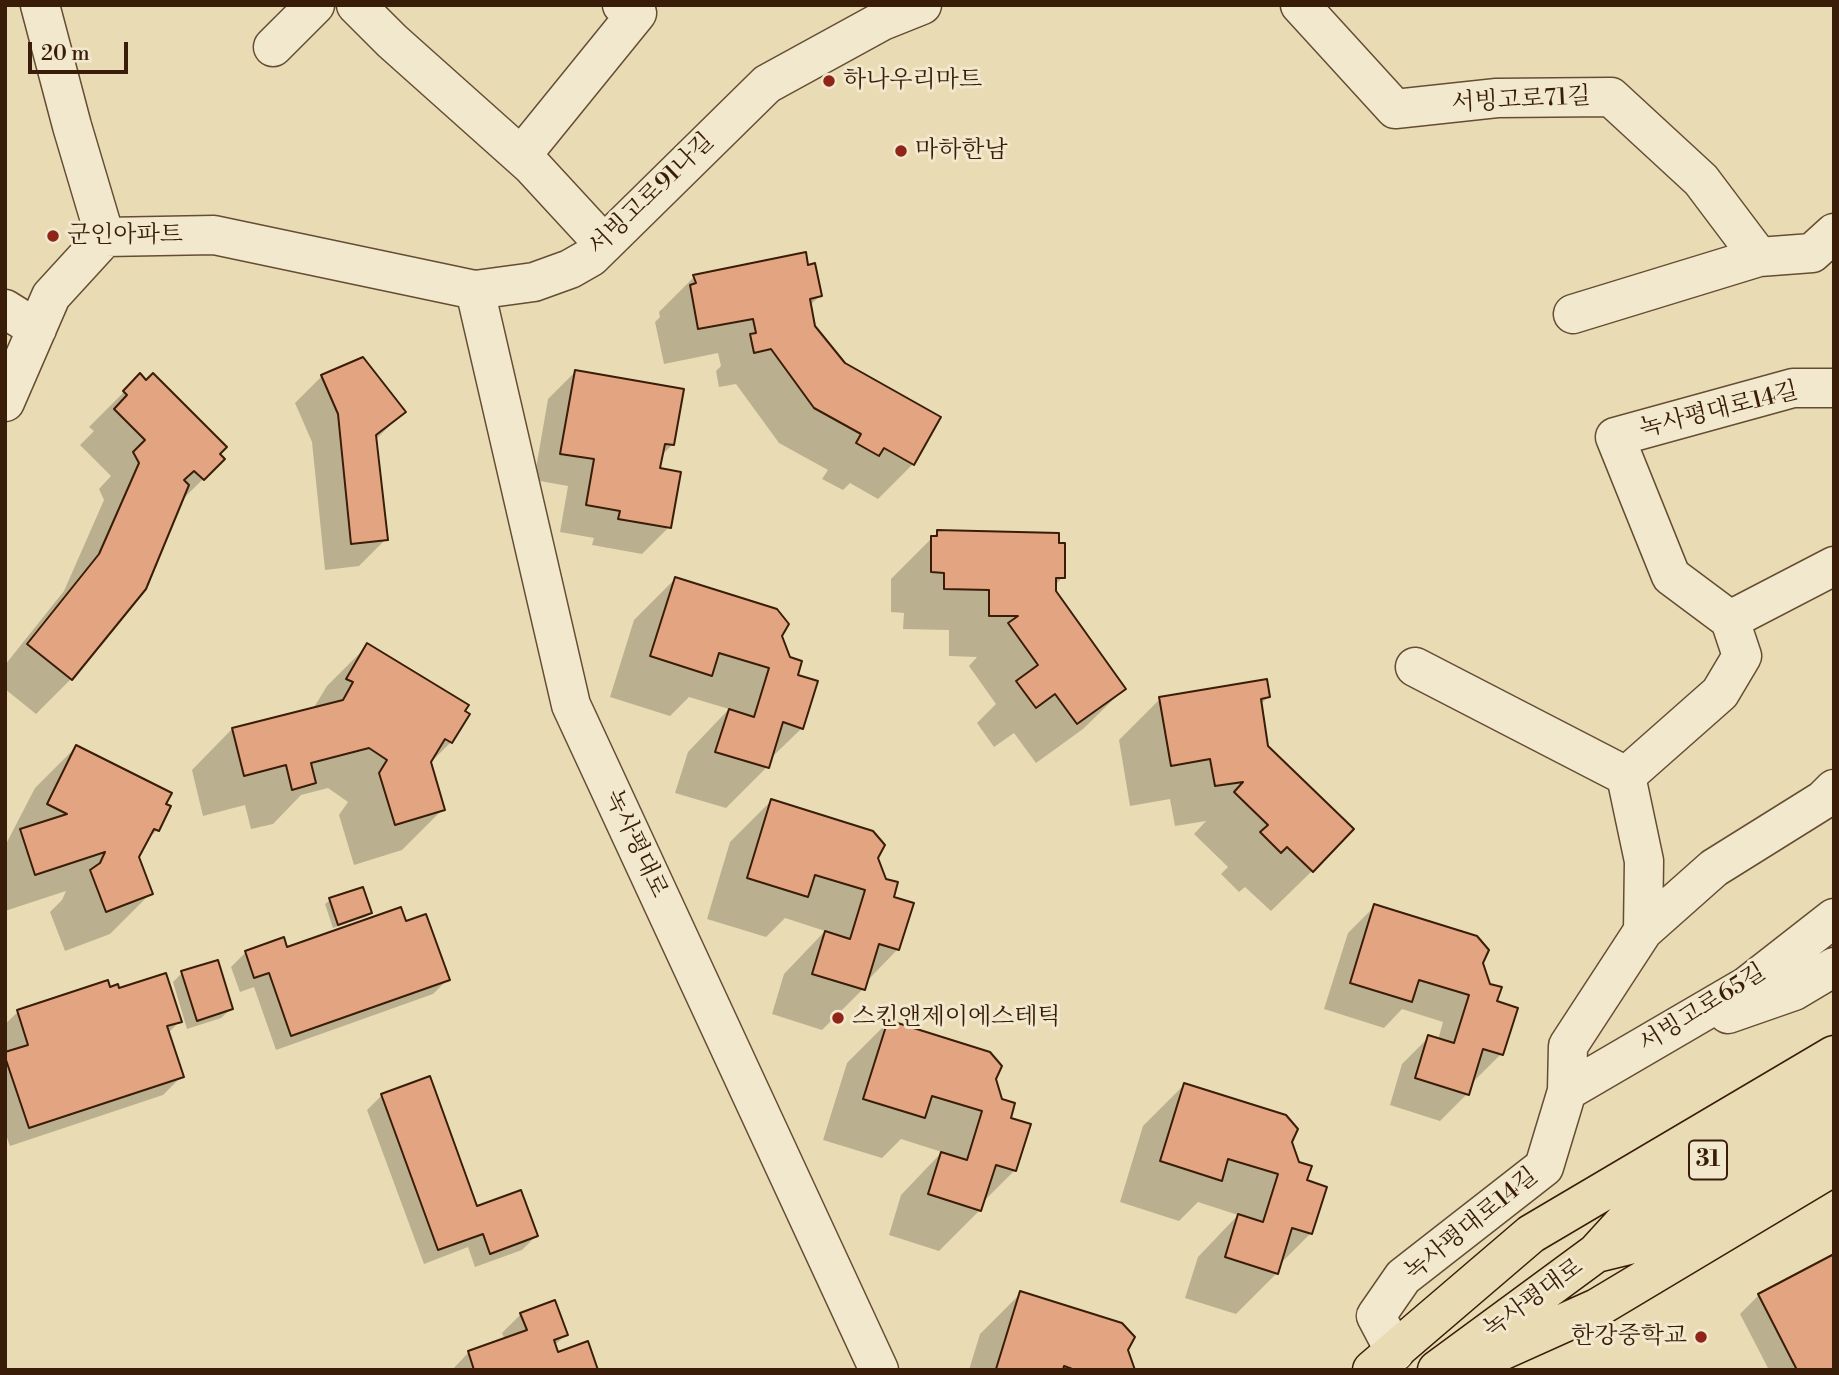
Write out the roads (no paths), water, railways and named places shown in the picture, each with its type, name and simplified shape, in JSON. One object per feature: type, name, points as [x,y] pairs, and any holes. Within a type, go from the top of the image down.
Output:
[{"type":"main road","points":[[1383,1361],[1531,1234],[1834,1055]]},
{"type":"main road","name":"녹사평대로","points":[[1437,1370],[1596,1253],[1638,1207],[1748,1133],[1834,1086]]},
{"type":"main road","name":"녹사평대로","points":[[1596,1253],[1641,1242],[1834,1125]]},
{"type":"main road","points":[[1459,1370],[1597,1308],[1834,1166]]},
{"type":"street","points":[[5,402],[51,296],[105,237],[40,5]]},
{"type":"street","points":[[273,47],[315,5]]},
{"type":"street","points":[[356,5],[392,41],[521,156],[603,243]]},
{"type":"street","points":[[521,156],[637,13],[622,5]]},
{"type":"street","name":"서빙고로91나길","points":[[105,237],[214,235],[475,290],[534,282],[570,269],[590,257],[767,85],[882,13],[922,5]]},
{"type":"street","name":"서빙고로71길","points":[[1300,5],[1395,109],[1496,98],[1611,97],[1701,180],[1759,257]]},
{"type":"street","points":[[1573,314],[1759,257],[1812,253],[1834,233]]},
{"type":"street","name":"녹사평대로","points":[[475,290],[571,705],[879,1370]]},
{"type":"street","points":[[5,309],[37,328]]},
{"type":"street","name":"녹사평대로14길","points":[[1730,620],[1671,576],[1615,437],[1793,388],[1834,388]]},
{"type":"street","points":[[1626,776],[1720,692],[1742,656],[1730,620],[1834,566]]},
{"type":"street","points":[[1415,667],[1626,776]]},
{"type":"street","points":[[1626,776],[1644,861],[1643,932]]},
{"type":"street","name":"녹사평대로14길","points":[[1383,1361],[1376,1316],[1403,1278],[1544,1167],[1574,1087],[1568,1046],[1643,932],[1714,868],[1823,800],[1834,789]]},
{"type":"street","name":"서빙고로65길","points":[[1574,1087],[1747,986],[1834,919]]},
{"type":"street","points":[[1574,1087],[1606,1092],[1662,1064],[1726,1015],[1794,991],[1834,967]]},
{"type":"place","name":"하나우리마트","points":[[829,81]]},
{"type":"place","name":"마하한남","points":[[901,151]]},
{"type":"place","name":"군인아파트","points":[[53,236]]},
{"type":"place","name":"스킨앤제이에스테틱","points":[[838,1018]]},
{"type":"place","name":"한강중학교","points":[[1701,1337]]}]
